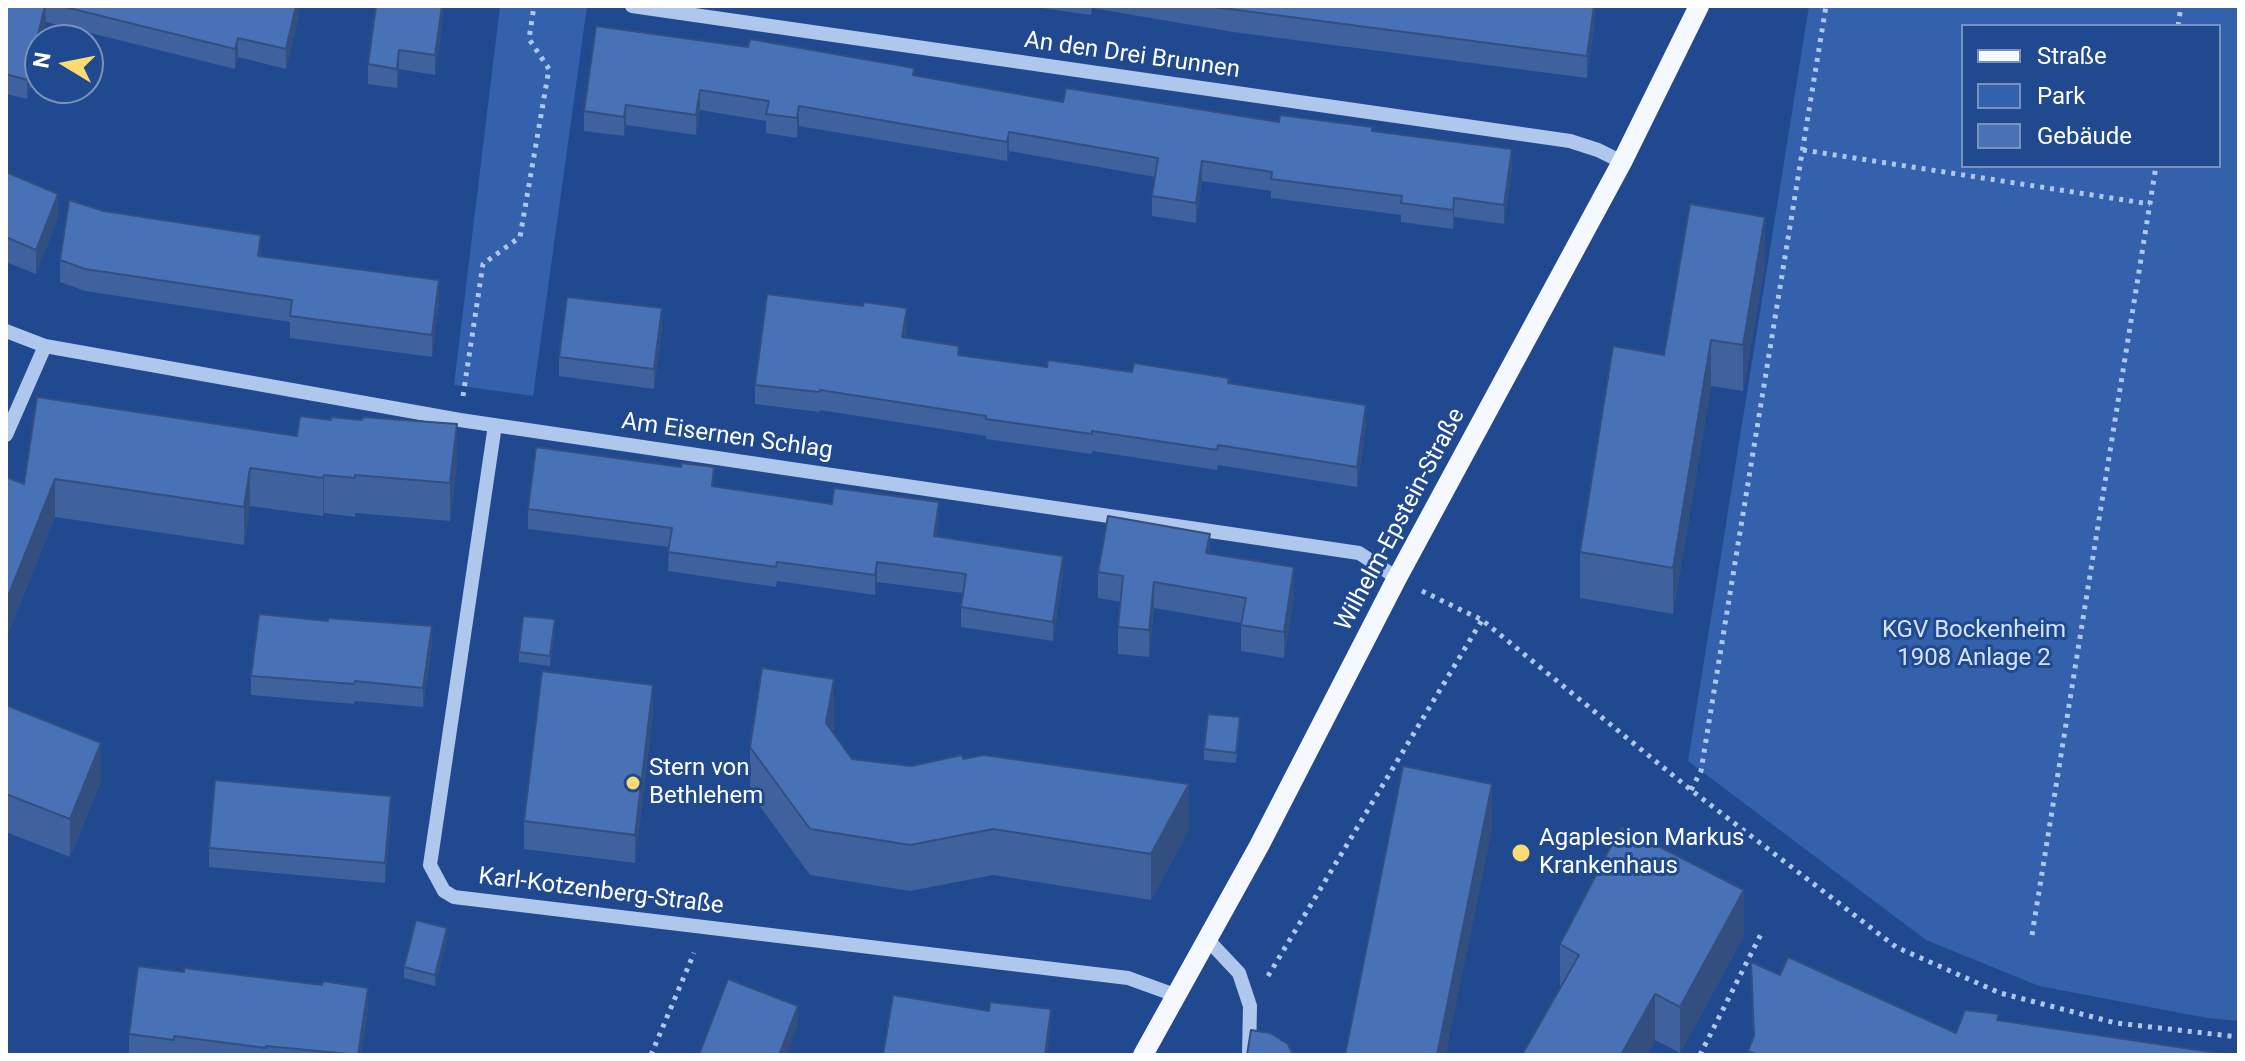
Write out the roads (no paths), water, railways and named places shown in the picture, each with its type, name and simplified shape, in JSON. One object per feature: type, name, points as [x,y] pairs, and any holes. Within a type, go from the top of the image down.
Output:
[{"type":"main road","name":"Wilhelm-Epstein-Straße","points":[[1143,1055],[1259,846],[1397,578],[1622,162],[1699,6]]},
{"type":"street","name":"An den Drei Brunnen","points":[[632,6],[1570,141],[1622,162]]},
{"type":"street","name":"Am Eisernen Schlag","points":[[6,331],[45,346],[460,420],[1359,553],[1397,578]]},
{"type":"street","points":[[6,435],[45,346]]},
{"type":"street","name":"Karl-Kotzenberg-Straße","points":[[495,425],[430,865],[444,891],[454,897],[1128,978],[1175,995]]},
{"type":"street","points":[[1206,938],[1239,973],[1250,1006],[1249,1055]]},
{"type":"place","name":"Stern von Bethlehem","points":[[633,783]]},
{"type":"place","name":"Agaplesion Markus Krankenhaus","points":[[1521,853]]},
{"type":"park label","name":"KGV Bockenheim 1908 Anlage 2","points":[[1974,645]]}]
